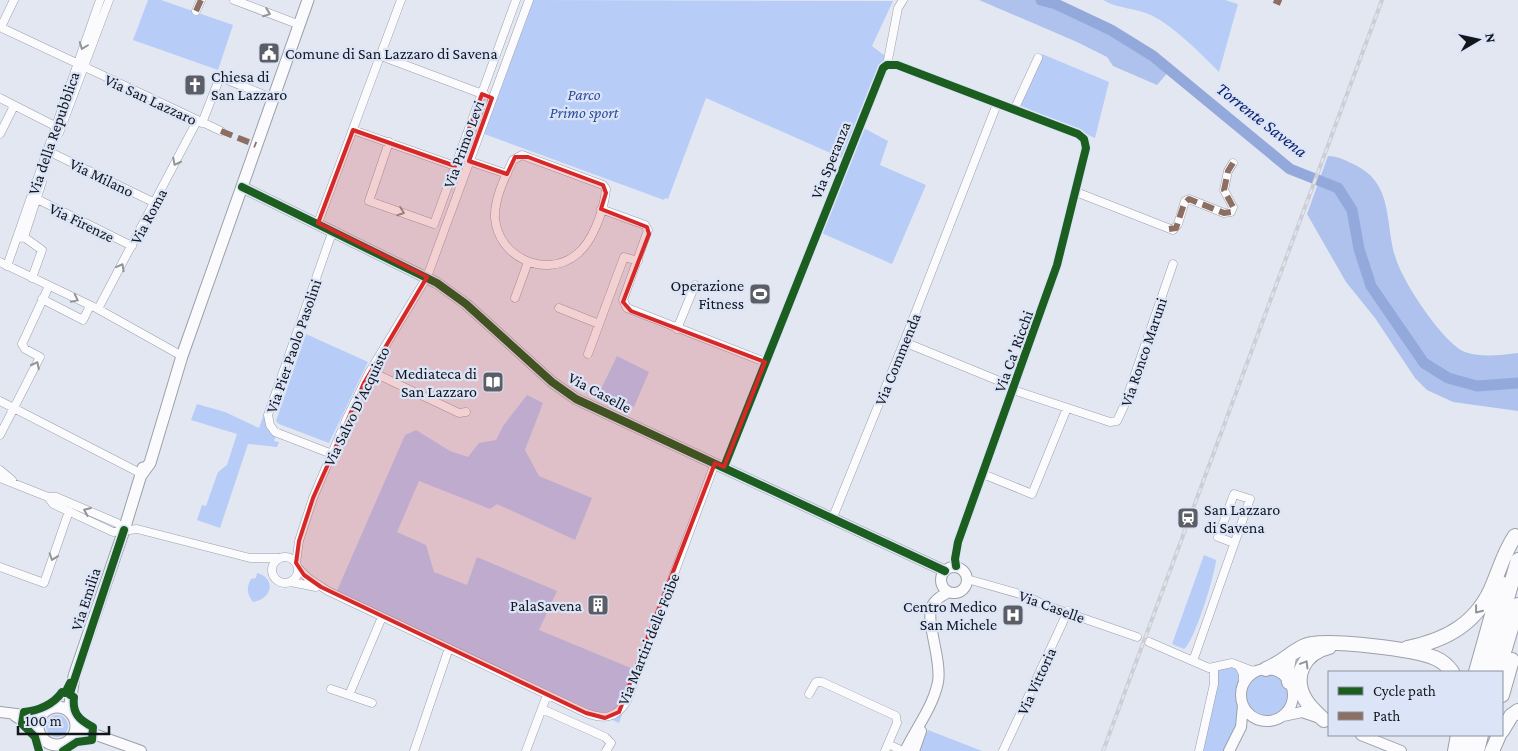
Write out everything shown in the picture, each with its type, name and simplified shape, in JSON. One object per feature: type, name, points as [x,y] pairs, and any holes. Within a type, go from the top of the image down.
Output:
[{"type":"highway","points":[[1399,650],[1440,640],[1465,625],[1479,611],[1487,597],[1505,550],[1516,530]]},
{"type":"highway","points":[[1476,671],[1516,530]]},
{"type":"highway","points":[[1486,671],[1518,560]]},
{"type":"highway","points":[[1498,671],[1518,604]]},
{"type":"highway","points":[[1503,691],[1518,638]]},
{"type":"highway","points":[[1262,670],[1289,658],[1298,649],[1313,644],[1399,650],[1435,658],[1451,671]]},
{"type":"highway","points":[[1327,721],[1304,698],[1300,684],[1300,670],[1314,652],[1344,645]]},
{"type":"highway","points":[[1289,658],[1287,668],[1291,688]]},
{"type":"highway","points":[[1503,729],[1511,716],[1518,711]]},
{"type":"highway","points":[[1449,751],[1452,736]]},
{"type":"highway","points":[[1454,751],[1458,736]]},
{"type":"highway","points":[[1464,751],[1469,736]]},
{"type":"highway","points":[[1477,751],[1481,736]]},
{"type":"highway","points":[[1487,751],[1491,736]]},
{"type":"highway","points":[[1492,751],[1500,736]]},
{"type":"main road","name":"Via Emilia","points":[[54,707],[74,676],[142,474],[150,463],[182,356],[308,0]]},
{"type":"main road","name":"Via Emilia","points":[[72,716],[74,676]]},
{"type":"main road","points":[[40,734],[57,748],[72,738],[76,729],[72,716],[54,707],[43,712],[38,721],[40,734],[43,751]]},
{"type":"street","points":[[1,27],[14,0]]},
{"type":"street","name":"Via della Repubblica","points":[[4,264],[20,238],[80,65],[100,0]]},
{"type":"street","name":"Via della Repubblica","points":[[80,65],[109,0]]},
{"type":"street","points":[[196,11],[201,0]]},
{"type":"street","points":[[234,0],[300,25]]},
{"type":"street","points":[[318,223],[401,0]]},
{"type":"street","name":"Via Primo Levi","points":[[389,142],[369,201],[434,224],[516,0]]},
{"type":"street","name":"Via Salvo D'Acquisto","points":[[297,565],[299,541],[313,498],[332,454],[370,372],[427,277],[528,0]]},
{"type":"street","name":"Via Speranza","points":[[719,465],[765,362],[879,74],[886,65],[898,8],[903,0]]},
{"type":"street","name":"Via San Lazzaro","points":[[1,27],[199,122],[222,131]]},
{"type":"street","points":[[381,56],[492,98]]},
{"type":"street","points":[[886,65],[897,66],[1014,110],[1038,58]]},
{"type":"street","name":"Via Roma","points":[[94,308],[132,246],[199,122],[220,77],[272,98]]},
{"type":"street","points":[[0,98],[58,128]]},
{"type":"street","name":"Via Commenda","points":[[833,517],[997,104]]},
{"type":"street","points":[[0,134],[14,106]]},
{"type":"street","name":"Via Ca' Ricchi","points":[[956,566],[955,559],[958,542],[1058,265],[1086,150],[1085,142],[1078,134],[1014,110]]},
{"type":"street","points":[[353,130],[455,166]]},
{"type":"street","name":"Via Milano","points":[[50,152],[155,203]]},
{"type":"street","points":[[519,156],[603,185],[606,193],[601,209],[590,237],[576,255],[554,264],[542,265],[528,262],[508,248],[501,239],[496,224],[496,205],[513,160],[519,156]]},
{"type":"street","points":[[469,160],[507,174]]},
{"type":"street","points":[[1076,192],[1173,230],[1178,224],[1185,200],[1189,199],[1224,213],[1231,212],[1233,207],[1224,190],[1228,171],[1233,163]]},
{"type":"street","name":"Via Caselle","points":[[242,187],[427,277],[454,295],[570,395],[945,570]]},
{"type":"street","name":"Via Firenze","points":[[34,198],[132,246]]},
{"type":"street","points":[[601,209],[647,227],[648,234],[623,300],[624,304],[631,311],[765,362]]},
{"type":"street","name":"Via Pier Paolo Pasolini","points":[[332,454],[278,433],[270,425],[268,415],[333,230]]},
{"type":"street","points":[[20,238],[42,250],[32,278]]},
{"type":"street","points":[[588,354],[624,257],[638,261]]},
{"type":"street","points":[[516,298],[528,262]]},
{"type":"street","points":[[4,264],[94,308],[182,356]]},
{"type":"street","name":"Via Ronco Maruni","points":[[904,342],[1014,389],[1110,422],[1117,421],[1124,406],[1173,264]]},
{"type":"street","points":[[677,329],[695,285]]},
{"type":"street","points":[[0,435],[40,357],[25,349],[22,344],[49,286]]},
{"type":"street","points":[[42,299],[83,320],[94,308]]},
{"type":"street","points":[[559,308],[599,324]]},
{"type":"street","points":[[370,372],[459,413],[466,412]]},
{"type":"street","points":[[0,401],[142,474]]},
{"type":"street","points":[[983,474],[1032,494],[1068,408]]},
{"type":"street","name":"Via Martiri delle Foibe","points":[[250,558],[280,582],[291,582],[321,588],[596,717],[610,717],[622,709],[719,465]]},
{"type":"street","points":[[0,470],[14,482]]},
{"type":"street","points":[[0,478],[48,497],[56,497],[116,523],[124,530]]},
{"type":"street","points":[[1192,662],[1250,499],[1234,494],[1218,537],[1234,543]]},
{"type":"street","name":"Via Martiri delle Foibe","points":[[48,497],[53,504],[113,532],[138,529],[250,558],[291,558],[321,588]]},
{"type":"street","points":[[0,567],[44,583],[69,511]]},
{"type":"street","points":[[273,575],[273,567],[281,558],[290,553],[299,541]]},
{"type":"street","points":[[291,582],[297,577],[297,565]]},
{"type":"street","points":[[809,694],[816,682],[822,682],[896,716],[897,723],[887,748],[904,751],[921,725],[939,679],[937,649],[930,616],[932,606],[938,598],[945,570],[956,566],[962,570],[967,579],[960,592],[949,592],[938,598]]},
{"type":"street","name":"Via Caselle","points":[[967,579],[1068,611],[1136,637]]},
{"type":"street","points":[[942,582],[949,592]]},
{"type":"street","name":"Via Vittoria","points":[[1003,751],[1068,611]]},
{"type":"street","points":[[349,695],[382,616]]},
{"type":"street","points":[[1149,642],[1192,662],[1214,668],[1228,663],[1282,675],[1291,688],[1297,703],[1310,714],[1327,721]]},
{"type":"street","points":[[414,751],[449,648]]},
{"type":"street","points":[[1229,751],[1241,727],[1243,674],[1239,666]]},
{"type":"street","points":[[1199,751],[1214,684],[1214,668]]},
{"type":"street","points":[[1243,686],[1249,676],[1262,670]]},
{"type":"street","points":[[1282,716],[1291,703],[1291,688]]},
{"type":"street","points":[[331,689],[372,703]]},
{"type":"street","points":[[526,751],[547,695]]},
{"type":"street","points":[[1243,705],[1251,715],[1262,720],[1270,721],[1292,713],[1310,714]]},
{"type":"street","points":[[542,709],[605,737],[611,744],[606,751]]},
{"type":"street","points":[[0,712],[12,715],[28,715],[43,712]]},
{"type":"street","points":[[12,715],[40,734]]},
{"type":"street","points":[[72,716],[91,733],[141,751]]},
{"type":"street","points":[[1241,727],[1262,720]]},
{"type":"street","points":[[914,751],[921,732],[921,725]]},
{"type":"street","points":[[72,738],[91,733]]},
{"type":"street","points":[[1363,736],[1384,748],[1401,751]]},
{"type":"highlighted area","points":[[482,94],[492,98],[469,161],[507,174],[515,157],[528,157],[603,185],[606,193],[601,209],[647,227],[649,234],[623,302],[631,311],[765,362],[724,467],[715,463],[619,712],[605,718],[586,713],[321,587],[304,575],[296,563],[299,541],[313,498],[364,383],[427,277],[318,223],[353,130],[455,166]]},
{"type":"green space","points":[[148,0],[161,0],[233,25],[218,70],[133,40]]},
{"type":"green space","name":"Parco Primo sport","points":[[528,0],[893,1],[872,46],[885,56],[858,125],[888,141],[880,165],[926,185],[892,264],[817,231],[844,159],[706,98],[668,199],[665,198],[664,200],[479,132]]},
{"type":"green space","points":[[1103,0],[1225,0],[1238,4],[1219,72],[1187,41],[1160,20],[1151,15]]},
{"type":"green space","points":[[1042,54],[1109,82],[1095,138],[1019,105]]},
{"type":"green space","points":[[306,334],[368,362],[329,443],[279,424],[276,421]]},
{"type":"green space","points":[[617,356],[649,372],[634,407],[600,391]]},
{"type":"green space","points":[[527,395],[543,403],[525,450],[539,476],[592,498],[575,540],[497,504],[490,509],[419,481],[397,532],[426,545],[434,572],[467,585],[477,557],[557,591],[539,630],[638,671],[619,723],[336,593],[405,435],[416,430],[450,451],[468,457],[479,443],[496,440],[503,426]]},
{"type":"green space","points":[[197,404],[225,412],[259,428],[264,414],[266,425],[276,436],[274,441],[279,442],[277,447],[248,444],[220,528],[197,520],[202,505],[206,506],[218,472],[227,465],[237,434],[191,420]]},
{"type":"green space","points":[[1204,555],[1216,560],[1215,568],[1198,622],[1193,635],[1184,649],[1172,644]]},
{"type":"green space","points":[[257,573],[267,579],[270,588],[265,597],[253,602],[248,594],[248,585],[251,579],[256,578]]},
{"type":"green space","points":[[1236,664],[1242,688],[1242,698],[1239,717],[1229,751],[1199,751],[1214,668]]},
{"type":"green space","points":[[1267,674],[1282,680],[1288,695],[1282,710],[1267,716],[1252,710],[1246,695],[1252,680]]},
{"type":"green space","points":[[53,715],[61,715],[68,722],[68,730],[61,737],[53,737],[46,730],[46,722]]},
{"type":"green space","points":[[928,730],[982,751],[919,751]]},
{"type":"shaded area","points":[[979,0],[1041,0],[1056,4],[1111,30],[1153,56],[1170,70],[1157,85],[1113,66],[1107,57],[1077,42]]},
{"type":"shaded area","points":[[1328,156],[1338,157],[1353,164],[1366,172],[1376,182],[1386,205],[1392,245],[1400,269],[1425,311],[1446,337],[1456,346],[1471,354],[1491,356],[1518,353],[1518,411],[1453,402],[1427,390],[1415,378],[1375,318],[1346,282],[1307,214]]},
{"type":"waterway","name":"Torrente Savena","points":[[1041,0],[1056,4],[1111,30],[1153,56],[1290,169],[1338,188],[1352,210],[1359,249],[1371,286],[1424,363],[1448,378],[1477,386],[1518,383]]},
{"type":"railway","points":[[1103,751],[1382,0]]},
{"type":"marked path","points":[[196,11],[201,0]]},
{"type":"marked path","points":[[1274,0],[1281,3]]},
{"type":"marked path","points":[[221,131],[256,145]]},
{"type":"marked path","points":[[1169,229],[1176,228],[1184,204],[1189,199],[1224,213],[1231,212],[1233,207],[1224,190],[1228,171],[1233,163]]},
{"type":"cycle path","points":[[724,467],[883,68],[887,65],[897,65],[1078,134],[1084,139],[1086,148],[1057,265],[958,542],[955,559],[956,566]]},
{"type":"cycle path","points":[[242,187],[437,283],[466,304],[552,382],[576,399],[945,571]]},
{"type":"cycle path","points":[[63,751],[77,742],[92,740],[93,727],[84,722],[75,712],[74,697],[70,695],[124,530]]},
{"type":"cycle path","points":[[39,751],[35,737],[22,724],[24,712],[35,710],[50,703],[62,692],[65,693],[70,683]]},
{"type":"place","name":"Comune di San Lazzaro di Savena","points":[[269,53]]},
{"type":"place","name":"Chiesa di San Lazzaro","points":[[195,85]]},
{"type":"place","name":"Operazione Fitness","points":[[760,294]]},
{"type":"place","name":"Mediateca di San Lazzaro","points":[[493,382]]},
{"type":"place","name":"San Lazzaro di Savena","points":[[1188,518]]},
{"type":"place","name":"PalaSavena","points":[[598,605]]},
{"type":"place","name":"Centro Medico San Michele","points":[[1013,615]]}]
